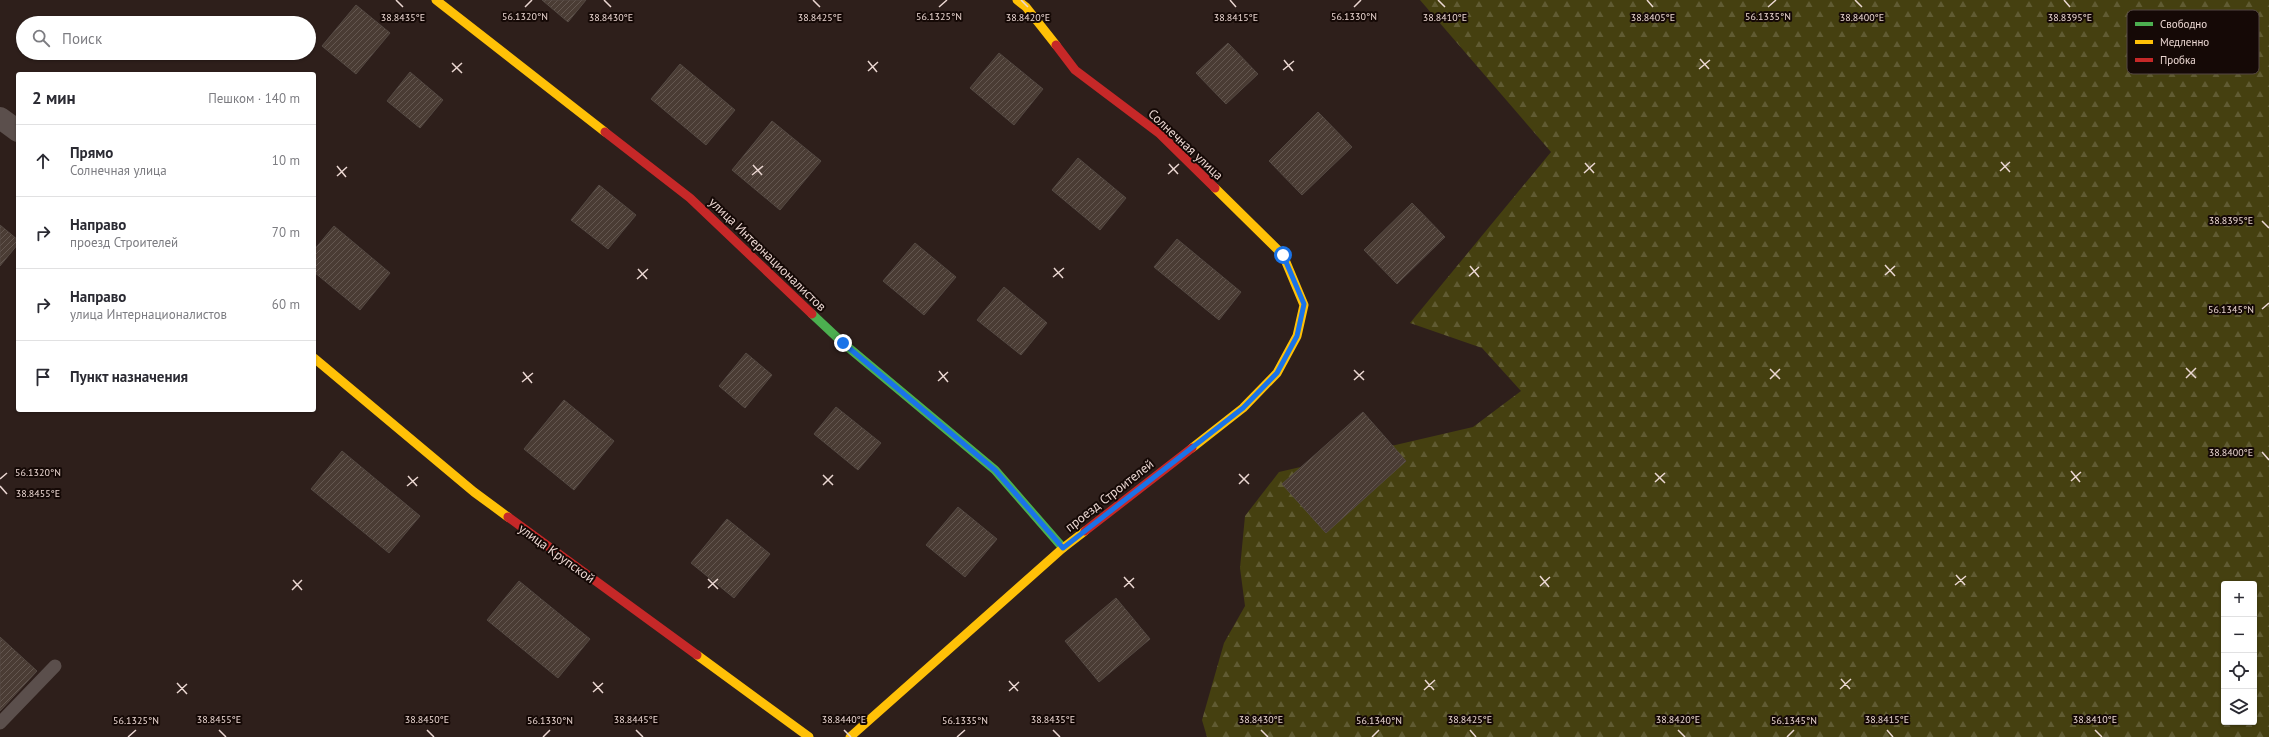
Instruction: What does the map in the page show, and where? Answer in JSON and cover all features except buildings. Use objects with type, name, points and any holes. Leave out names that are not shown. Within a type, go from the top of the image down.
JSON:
[{"type":"street","name":"улица Интернационалистов","points":[[436,0],[690,198],[843,343],[995,470],[1063,548]]},
{"type":"street","name":"Солнечная улица","points":[[1017,0],[1026,7],[1075,70],[1160,134],[1283,255],[1304,304]]},
{"type":"street","points":[[0,118],[16,130]]},
{"type":"street","name":"проезд Строителей","points":[[850,737],[1063,548],[1243,408],[1277,373],[1297,336],[1304,304]]},
{"type":"street","name":"улица Крупской","points":[[316,360],[474,492],[809,737]]},
{"type":"lane","points":[[0,723],[55,666]]},
{"type":"green space","points":[[1420,0],[2269,0],[2269,737],[1207,737],[1202,720],[1224,643],[1245,606],[1240,568],[1245,516],[1279,472],[1473,427],[1521,391],[1482,348],[1410,323],[1551,152]]},
{"type":"traffic: fast","points":[[812,314],[843,343],[995,470],[1063,548]]},
{"type":"traffic: slow","points":[[436,0],[605,132]]},
{"type":"traffic: slow","points":[[1017,0],[1026,7],[1056,45]]},
{"type":"traffic: slow","points":[[1192,448],[1243,408],[1277,373],[1297,336],[1304,305],[1283,255],[1215,188]]},
{"type":"traffic: slow","points":[[316,360],[474,492],[508,517]]},
{"type":"traffic: slow","points":[[850,737],[1063,548],[1085,531]]},
{"type":"traffic: slow","points":[[697,655],[809,737]]},
{"type":"traffic: jam","points":[[1056,45],[1075,70],[1160,134],[1215,188]]},
{"type":"traffic: jam","points":[[605,132],[690,198],[812,314]]},
{"type":"traffic: jam","points":[[1085,531],[1192,448]]},
{"type":"traffic: jam","points":[[508,517],[697,655]]},
{"type":"route","points":[[843,343],[995,470],[1063,548],[1243,408],[1277,373],[1297,336],[1304,304],[1283,255]]}]
